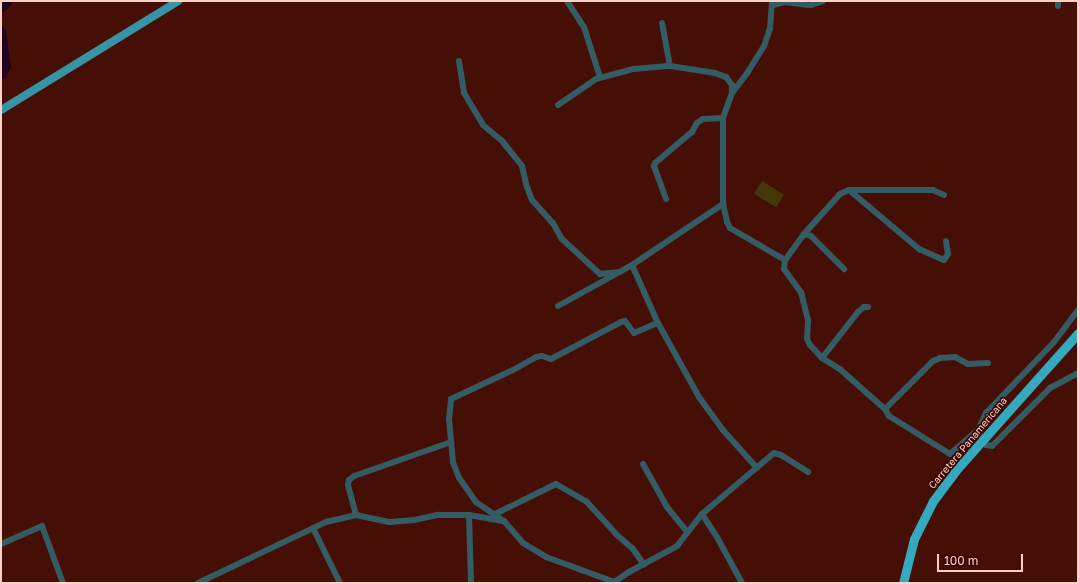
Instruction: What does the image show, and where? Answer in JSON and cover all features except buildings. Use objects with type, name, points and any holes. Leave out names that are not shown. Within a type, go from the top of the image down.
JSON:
[{"type":"highway","name":"Carretera Panamericana","points":[[903,583],[907,560],[914,540],[933,501],[983,440],[1078,333]]},
{"type":"main road","points":[[1,110],[178,1]]},
{"type":"street","points":[[567,1],[584,27],[596,69],[600,77]]},
{"type":"street","points":[[785,260],[730,228],[727,222],[723,204],[723,118],[732,93],[748,72],[764,46],[770,28],[772,3],[785,2],[811,5],[823,1]]},
{"type":"street","points":[[662,23],[670,66]]},
{"type":"street","points":[[459,61],[464,93],[483,125],[502,141],[522,166],[532,200],[553,223],[562,239],[600,274],[620,272]]},
{"type":"street","points":[[558,105],[600,77],[634,68],[670,66],[716,73],[726,77],[732,85],[732,93]]},
{"type":"street","points":[[666,199],[654,166],[655,163],[686,137],[703,119],[723,118]]},
{"type":"street","points":[[849,190],[919,249],[944,260],[948,254],[946,241]]},
{"type":"street","points":[[944,194],[933,190],[849,190],[840,194],[804,234],[785,260],[784,269],[800,292],[808,321],[807,339],[810,345],[822,358],[840,370],[885,409],[894,420],[929,439],[950,454],[978,430],[986,414],[1054,342],[1078,310]]},
{"type":"street","points":[[558,306],[632,265],[723,204]]},
{"type":"street","points":[[804,234],[811,236],[844,269]]},
{"type":"street","points":[[632,265],[658,323],[711,416],[757,468]]},
{"type":"street","points":[[822,358],[858,312],[868,307]]},
{"type":"street","points":[[658,323],[634,332],[625,321],[621,322],[551,359],[542,356],[536,357],[513,370],[458,394],[451,399],[451,442],[453,462],[458,478],[476,502],[504,521],[524,543],[546,557],[616,582],[628,572],[644,565],[677,546],[702,514],[774,453],[782,455],[808,472]]},
{"type":"street","points":[[885,409],[933,361],[940,358],[955,357],[968,364],[988,363]]},
{"type":"street","points":[[978,430],[986,445],[992,446],[1050,388],[1078,373]]},
{"type":"street","points":[[356,515],[348,484],[349,480],[354,476],[451,442]]},
{"type":"street","points":[[643,464],[667,507],[687,532]]},
{"type":"street","points":[[495,514],[556,484],[586,501],[617,535],[633,549],[644,565]]},
{"type":"street","points":[[702,514],[717,537],[742,583]]},
{"type":"street","points":[[198,583],[326,522],[356,515],[390,522],[414,520],[438,515],[469,515],[504,521]]},
{"type":"street","points":[[469,515],[471,583]]},
{"type":"street","points":[[1,544],[42,526],[63,583]]},
{"type":"street","points":[[314,528],[340,583]]},
{"type":"shaded area","points":[[762,181],[784,195],[776,207],[754,194]]},
{"type":"waterway","points":[[1,8],[8,1]]},
{"type":"waterway","points":[[1,32],[6,66],[1,75]]}]
